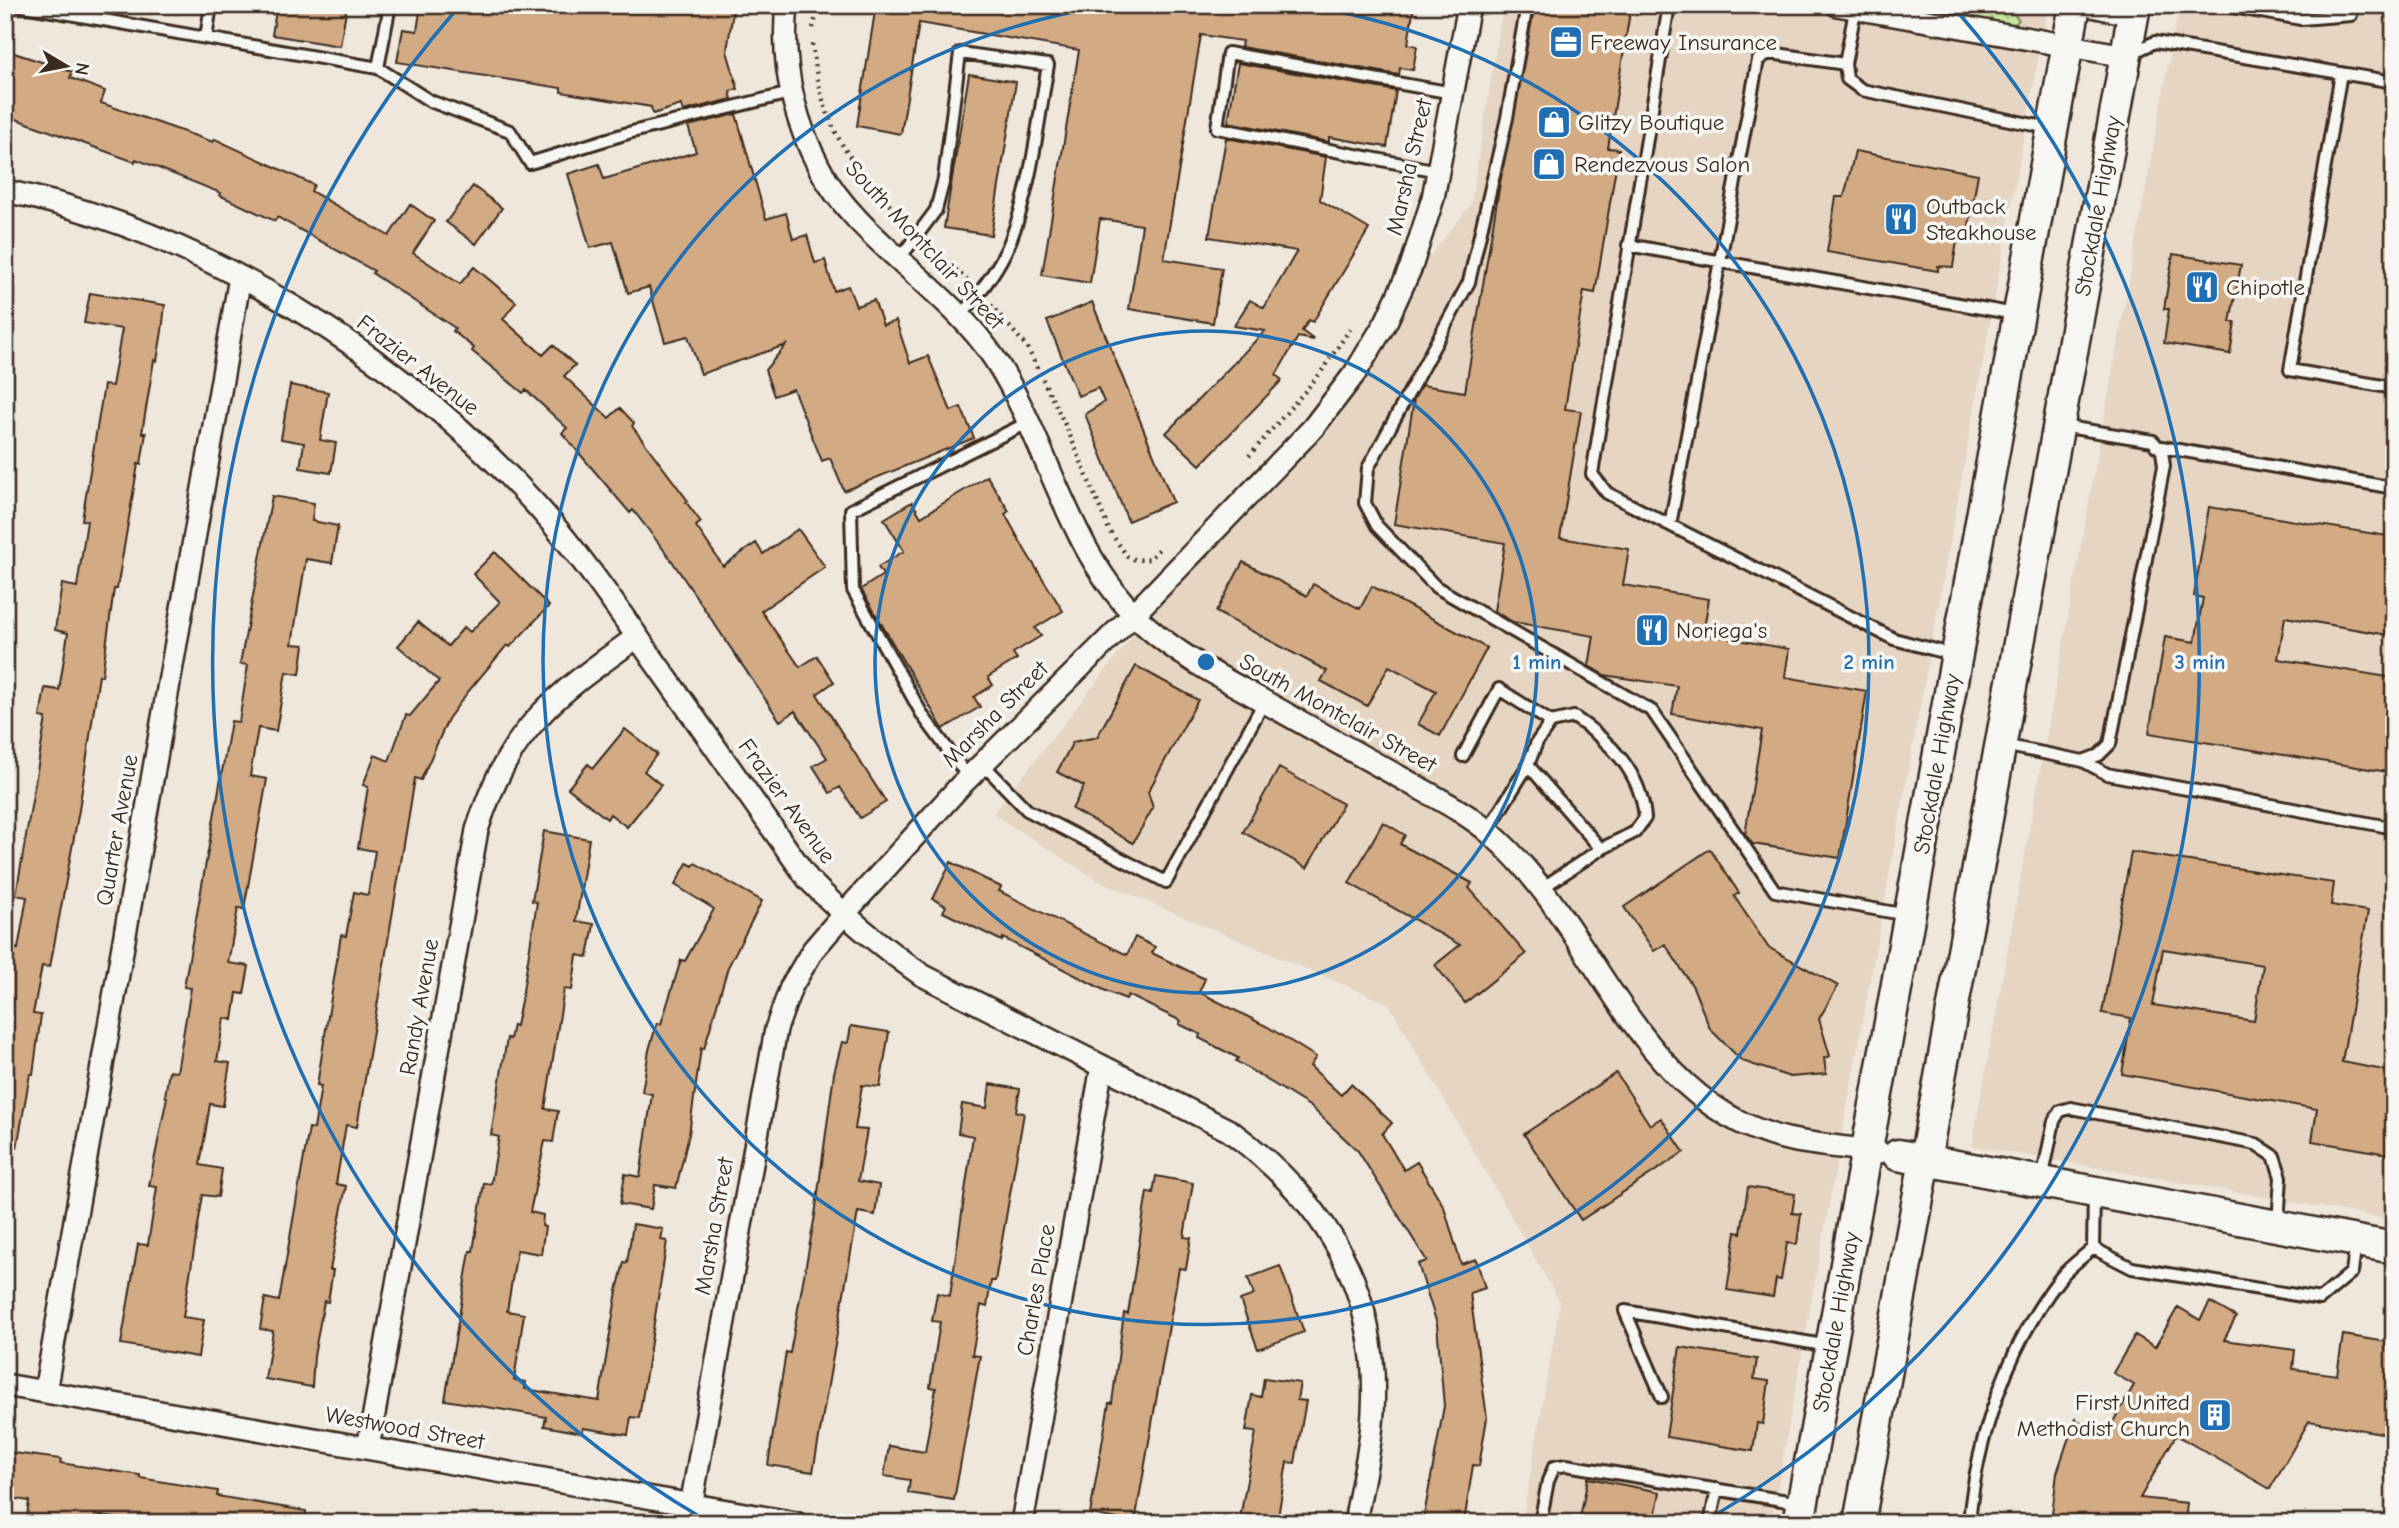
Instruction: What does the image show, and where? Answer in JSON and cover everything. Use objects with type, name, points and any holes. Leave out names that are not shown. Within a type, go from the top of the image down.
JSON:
[{"type":"main road","name":"Stockdale Highway","points":[[1801,1513],[2075,5]]},
{"type":"main road","name":"Stockdale Highway","points":[[1859,1523],[1912,1157],[2000,744],[2126,56],[2143,24]]},
{"type":"main road","points":[[1912,1157],[2394,1248]]},
{"type":"street","name":"South Montclair Street","points":[[787,5],[785,53],[790,93],[802,134],[822,174],[849,209],[961,316],[992,354],[1029,422],[1083,543],[1106,581],[1134,614],[1184,657],[1488,830],[1542,888],[1650,1046],[1679,1079],[1710,1104],[1785,1139],[1912,1157]]},
{"type":"street","name":"Marsha Street","points":[[690,1514],[776,1029],[791,988],[813,950],[843,915],[976,771],[1134,614],[1314,428],[1355,373],[1386,321],[1411,267],[1438,171],[1469,5]]},
{"type":"street","points":[[2088,5],[2143,24]]},
{"type":"street","points":[[1850,6],[2126,56]]},
{"type":"street","name":"Frazier Avenue","points":[[5,191],[97,217],[165,242],[240,277],[349,342],[421,396],[475,442],[538,507],[584,562],[808,878],[843,915],[878,945],[922,975],[1230,1131],[1285,1176],[1329,1231],[1351,1274],[1364,1314],[1373,1366],[1373,1414],[1354,1523]]},
{"type":"street","name":"Quarter Avenue","points":[[45,1392],[240,277]]},
{"type":"street","name":"Randy Avenue","points":[[368,1448],[477,830],[489,794],[508,756],[533,721],[563,690],[637,636]]},
{"type":"street","name":"Charles Place","points":[[1022,1523],[1101,1066]]},
{"type":"street","name":"Westwood Street","points":[[5,1385],[368,1448],[690,1514],[796,1523]]},
{"type":"lane","points":[[18,5],[378,68],[430,101],[510,131],[530,163],[628,133],[790,93]]},
{"type":"lane","points":[[206,38],[211,5]]},
{"type":"lane","points":[[378,68],[390,5]]},
{"type":"lane","points":[[1527,5],[1507,118],[1469,282],[1368,468],[1365,503],[1377,526],[1436,587],[1652,711],[1775,891],[1910,916]]},
{"type":"lane","points":[[1669,5],[1592,474],[1607,493],[1894,639],[1957,655]]},
{"type":"lane","points":[[2222,5],[2301,19],[2351,15]]},
{"type":"lane","points":[[1850,6],[1845,64],[1847,79],[1862,90],[2052,128]]},
{"type":"lane","points":[[2143,24],[2341,73],[2394,82]]},
{"type":"lane","points":[[1438,171],[1216,128],[1228,52],[1453,93]]},
{"type":"lane","points":[[900,258],[936,210],[944,179],[960,53],[1048,65],[1031,164],[1011,239],[980,292],[961,316]]},
{"type":"lane","points":[[1670,525],[1758,60],[1767,54],[1777,54],[1845,64]]},
{"type":"lane","points":[[2341,73],[2290,370],[2394,388]]},
{"type":"lane","points":[[1628,245],[2018,314]]},
{"type":"lane","points":[[1029,422],[851,510],[853,590],[923,716],[976,771],[1027,810],[1166,882],[1264,702]]},
{"type":"lane","points":[[2058,425],[2153,441],[2162,451],[2164,466],[2110,744],[2099,755],[2083,761]]},
{"type":"lane","points":[[2157,446],[2394,488]]},
{"type":"lane","points":[[1463,756],[1499,689],[1551,722]]},
{"type":"lane","points":[[1488,830],[1551,722],[1574,717],[1600,734],[1622,757],[1643,793],[1645,818],[1635,832],[1601,849],[1542,888]]},
{"type":"lane","points":[[2000,744],[2083,761],[2107,774],[2394,828]]},
{"type":"lane","points":[[1528,765],[1601,849]]},
{"type":"lane","points":[[2042,1182],[2054,1121],[2060,1111],[2071,1108],[2256,1144],[2274,1157],[2281,1177],[2278,1226]]},
{"type":"lane","points":[[2094,1192],[2094,1248]]},
{"type":"lane","points":[[2094,1248],[2132,1268],[2320,1299],[2352,1272],[2356,1241]]},
{"type":"lane","points":[[1969,1523],[1985,1438],[2017,1350],[2040,1306],[2063,1274],[2094,1248]]},
{"type":"lane","points":[[1662,1397],[1625,1311],[1832,1346]]},
{"type":"lane","points":[[1540,1523],[1548,1481],[1554,1467],[1566,1465],[1717,1489],[1801,1513]]},
{"type":"lane","points":[[1710,1523],[1717,1489]]},
{"type":"path","points":[[819,5],[813,23],[812,46],[821,97],[841,145],[860,175],[980,292],[1027,347],[1069,433],[1110,533],[1127,556],[1142,561],[1149,559],[1168,540]]},
{"type":"path","points":[[1243,463],[1319,375],[1355,321]]},
{"type":"shaded area","points":[[1503,5],[2048,5],[1771,1523],[1522,1523],[1560,1302],[1389,1004],[1099,881],[993,814],[1471,204]]},
{"type":"shaded area","points":[[2179,5],[2394,5],[2394,1220],[1972,1146]]},
{"type":"green space","points":[[1917,5],[1969,5],[2013,13],[2019,20],[2011,28],[1921,11]]},
{"type":"building","points":[[277,5],[347,5],[340,46],[272,35]]},
{"type":"building","points":[[421,5],[734,5],[727,51],[738,89],[730,91],[732,99],[683,111],[681,105],[653,114],[651,107],[561,92],[561,88],[397,62],[403,29],[417,31]]},
{"type":"building","points":[[876,5],[1110,5],[1158,13],[1159,5],[1414,5],[1408,44],[1417,46],[1413,70],[1400,68],[1399,75],[1241,47],[1242,41],[1201,35],[1164,259],[1222,268],[1213,323],[1129,309],[1142,225],[1100,219],[1090,283],[1042,275],[1079,50],[919,23],[901,134],[857,126]]},
{"type":"building","points":[[1535,5],[1586,5],[1630,12],[1608,148],[1619,149],[1595,293],[1584,291],[1565,409],[1581,411],[1560,538],[1629,549],[1623,585],[1709,599],[1703,634],[1789,649],[1785,677],[1867,691],[1840,858],[1753,844],[1745,834],[1762,730],[1672,714],[1677,686],[1604,675],[1589,666],[1594,636],[1513,622],[1494,611],[1505,543],[1394,524],[1414,399],[1422,385],[1465,392],[1500,183]]},
{"type":"building","points":[[5,50],[72,72],[70,78],[105,91],[101,103],[213,142],[215,139],[314,185],[311,191],[389,236],[410,204],[434,221],[413,253],[460,284],[474,267],[516,302],[503,319],[543,355],[553,345],[575,365],[564,376],[609,418],[620,408],[634,423],[632,426],[688,501],[686,502],[701,522],[696,526],[723,566],[756,543],[763,554],[798,529],[825,567],[761,611],[800,667],[817,656],[834,682],[817,694],[886,802],[860,818],[840,787],[830,793],[813,766],[827,758],[795,711],[780,721],[670,558],[633,510],[630,513],[562,433],[567,428],[526,390],[523,393],[472,351],[474,348],[453,331],[455,328],[372,273],[374,271],[277,217],[275,221],[219,195],[221,193],[136,159],[135,162],[5,115]]},
{"type":"building","points":[[1238,63],[1396,91],[1387,147],[1329,137],[1329,142],[1228,122]]},
{"type":"building","points":[[969,74],[1016,82],[991,235],[944,228]]},
{"type":"building","points":[[736,114],[766,219],[786,213],[793,239],[807,235],[815,263],[825,260],[834,291],[848,286],[856,306],[874,300],[883,325],[896,321],[910,363],[928,356],[951,411],[961,407],[974,438],[844,491],[830,458],[822,461],[793,389],[774,396],[765,370],[786,345],[701,374],[688,336],[665,342],[649,287],[628,293],[613,242],[590,248],[568,174],[599,164],[604,179],[696,152],[688,126]]},
{"type":"building","points":[[1226,138],[1326,157],[1320,200],[1369,229],[1313,322],[1309,320],[1302,331],[1314,340],[1298,337],[1276,375],[1282,380],[1200,465],[1166,433],[1265,331],[1234,326],[1250,300],[1264,308],[1297,251],[1209,237]]},
{"type":"building","name":"Outback Steakhouse","points":[[1855,151],[1978,174],[1966,243],[1957,241],[1953,267],[1938,266],[1938,271],[1827,252],[1836,197],[1844,197]]},
{"type":"building","points":[[473,186],[502,208],[476,244],[446,222]]},
{"type":"building","name":"Chipotle","points":[[2173,254],[2241,265],[2230,322],[2235,322],[2230,354],[2164,343],[2169,309],[2164,309]]},
{"type":"building","points":[[90,293],[165,305],[142,433],[146,433],[141,464],[138,464],[117,589],[114,589],[102,676],[99,675],[79,810],[50,967],[42,966],[33,1014],[41,1015],[33,1074],[30,1074],[17,1148],[5,1147],[5,947],[18,949],[27,897],[16,895],[46,718],[40,717],[45,688],[59,690],[68,633],[55,630],[62,584],[77,587],[87,521],[82,520],[104,385],[112,386],[122,329],[84,323]]},
{"type":"building","points":[[1092,302],[1173,502],[1128,521],[1085,414],[1104,402],[1098,388],[1078,396],[1047,321]]},
{"type":"building","points":[[290,385],[328,392],[320,440],[336,443],[331,473],[300,468],[304,443],[281,439]]},
{"type":"building","points":[[987,476],[1009,511],[1005,514],[1026,552],[1063,611],[1035,628],[1041,636],[1013,653],[1017,659],[988,677],[993,685],[974,697],[980,707],[943,729],[861,589],[883,575],[878,567],[904,551],[884,519],[912,502],[921,517]]},
{"type":"building","points":[[272,496],[314,503],[312,521],[338,526],[332,563],[306,559],[292,644],[304,645],[300,674],[286,672],[276,731],[258,728],[250,776],[267,779],[244,909],[238,908],[228,963],[249,966],[244,994],[237,993],[233,1020],[224,1018],[217,1061],[230,1063],[223,1106],[210,1104],[200,1165],[222,1169],[218,1197],[203,1195],[183,1317],[204,1320],[198,1357],[121,1344],[138,1244],[148,1245],[157,1187],[149,1186],[167,1097],[169,1071],[177,1072],[191,988],[184,987],[231,721],[239,722],[248,665],[240,664]]},
{"type":"building","points":[[2209,507],[2394,537],[2394,636],[2285,617],[2278,659],[2394,678],[2394,773],[2149,733],[2165,637],[2195,642],[2203,598],[2194,596]]},
{"type":"building","points":[[495,552],[549,606],[510,647],[507,645],[467,693],[448,719],[421,780],[415,778],[357,1127],[346,1125],[336,1184],[346,1186],[330,1270],[333,1270],[328,1302],[324,1301],[314,1356],[312,1387],[265,1379],[273,1331],[260,1329],[265,1298],[279,1301],[309,1128],[314,1129],[321,1086],[317,1085],[341,935],[346,936],[354,892],[368,895],[375,851],[358,848],[368,787],[363,785],[375,755],[389,761],[406,715],[410,716],[439,681],[398,646],[418,622],[448,646],[464,627],[470,632],[500,602],[473,574]]},
{"type":"building","points":[[1243,562],[1307,596],[1313,584],[1360,609],[1372,586],[1487,648],[1440,736],[1418,724],[1436,691],[1389,666],[1367,706],[1321,681],[1327,671],[1216,612]]},
{"type":"building","points":[[1136,666],[1198,700],[1148,792],[1153,808],[1133,843],[1072,809],[1084,786],[1057,772],[1073,742],[1097,737]]},
{"type":"building","points":[[625,729],[657,754],[644,771],[661,785],[627,827],[610,814],[607,819],[568,788],[588,764],[593,768]]},
{"type":"building","points":[[1279,768],[1343,804],[1307,868],[1243,832]]},
{"type":"building","points":[[1383,822],[1405,835],[1400,844],[1472,883],[1469,888],[1526,954],[1465,1003],[1435,965],[1460,945],[1349,883]]},
{"type":"building","points":[[544,831],[589,839],[576,921],[594,924],[588,957],[577,955],[572,990],[564,989],[545,1109],[558,1111],[553,1142],[545,1141],[530,1212],[543,1215],[542,1226],[545,1227],[541,1254],[517,1250],[507,1311],[524,1314],[514,1380],[526,1382],[525,1389],[599,1401],[617,1291],[624,1262],[627,1263],[633,1224],[663,1229],[661,1240],[667,1241],[639,1418],[631,1417],[628,1435],[583,1428],[582,1433],[544,1426],[546,1417],[445,1400],[484,1183],[491,1184],[499,1137],[491,1135],[507,1038],[510,1039],[513,1025],[516,1026],[523,991],[537,902],[532,901]]},
{"type":"building","points":[[1710,849],[1739,893],[1734,896],[1768,947],[1838,986],[1819,1019],[1830,1056],[1824,1058],[1826,1074],[1790,1077],[1742,1061],[1710,1029],[1693,987],[1665,944],[1654,951],[1624,907]]},
{"type":"building","points":[[2131,852],[2334,883],[2331,905],[2368,911],[2342,1062],[2394,1072],[2394,1155],[2312,1141],[2317,1109],[2122,1074],[2131,1018],[2102,1013]],"holes":[[[2163,949],[2263,965],[2254,1021],[2153,1005]]]},
{"type":"building","points":[[951,862],[1001,887],[999,891],[1127,955],[1135,937],[1155,947],[1152,953],[1205,979],[1199,992],[1268,1027],[1316,1057],[1310,1066],[1341,1095],[1351,1084],[1392,1123],[1382,1134],[1404,1170],[1417,1162],[1444,1207],[1461,1264],[1476,1259],[1485,1288],[1470,1293],[1487,1418],[1479,1466],[1473,1465],[1464,1523],[1423,1521],[1444,1406],[1437,1324],[1418,1264],[1427,1261],[1358,1151],[1311,1107],[1236,1061],[1238,1058],[1199,1038],[1200,1034],[1179,1024],[1181,1021],[1128,995],[1126,999],[1108,992],[1003,938],[1002,941],[943,912],[946,906],[933,899]]},
{"type":"building","points":[[687,863],[693,866],[695,863],[762,901],[728,967],[704,1049],[701,1048],[689,1134],[676,1188],[655,1185],[651,1209],[620,1204],[625,1174],[640,1177],[652,1094],[642,1092],[649,1050],[657,1023],[661,1024],[681,960],[685,961],[714,909],[675,885]]},
{"type":"building","points":[[851,1026],[889,1032],[880,1087],[862,1085],[855,1129],[867,1130],[858,1181],[879,1185],[875,1215],[858,1212],[813,1472],[768,1465],[786,1352],[790,1353],[815,1215],[834,1073],[842,1042],[848,1043]]},
{"type":"building","points":[[1616,1073],[1650,1125],[1661,1118],[1684,1152],[1581,1220],[1524,1134]]},
{"type":"building","points":[[990,1084],[1020,1089],[1016,1112],[1024,1113],[995,1281],[991,1281],[987,1307],[981,1305],[972,1355],[980,1356],[954,1500],[908,1493],[910,1480],[884,1476],[889,1446],[925,1452],[936,1388],[930,1387],[940,1322],[932,1321],[937,1293],[950,1296],[973,1136],[958,1133],[962,1104],[987,1108]]},
{"type":"building","points":[[1156,1176],[1193,1183],[1184,1237],[1191,1238],[1186,1269],[1179,1268],[1135,1522],[1090,1514],[1109,1403],[1112,1403],[1124,1313],[1128,1314],[1147,1192],[1153,1193]]},
{"type":"building","points":[[1748,1187],[1795,1194],[1792,1213],[1801,1214],[1797,1244],[1787,1243],[1781,1280],[1776,1279],[1773,1297],[1727,1290],[1736,1232],[1741,1233]]},
{"type":"building","points":[[1280,1266],[1304,1332],[1258,1349],[1240,1300],[1254,1295],[1248,1278]]},
{"type":"building","name":"First United Methodist Church","points":[[2210,1302],[2236,1317],[2224,1340],[2295,1350],[2293,1369],[2337,1375],[2343,1335],[2394,1343],[2394,1435],[2309,1421],[2270,1489],[2176,1435],[2140,1498],[2187,1503],[2185,1523],[2051,1523],[2057,1473],[2075,1419],[2105,1436],[2134,1385],[2113,1373],[2135,1335],[2155,1347],[2178,1307],[2200,1320]]},
{"type":"building","points":[[1680,1347],[1757,1359],[1754,1379],[1769,1381],[1763,1424],[1757,1423],[1753,1451],[1666,1437]]},
{"type":"building","points":[[1264,1378],[1300,1383],[1297,1400],[1306,1401],[1295,1463],[1287,1462],[1277,1523],[1239,1523],[1256,1432],[1246,1431],[1252,1395],[1261,1397]]},
{"type":"building","points":[[5,1452],[61,1459],[60,1463],[140,1475],[140,1478],[218,1491],[217,1496],[306,1511],[305,1523],[145,1523],[95,1515],[94,1523],[63,1523],[27,1517],[29,1501],[5,1497]]},
{"type":"building","points":[[1588,1478],[1660,1492],[1654,1523],[1579,1523]]},
{"type":"place","name":"Freeway Insurance","points":[[1566,42]]},
{"type":"place","name":"Glitzy Boutique","points":[[1554,122]]},
{"type":"place","name":"Rendezvous Salon","points":[[1549,164]]},
{"type":"place","name":"Outback Steakhouse","points":[[1901,219]]},
{"type":"place","name":"Chipotle","points":[[2202,287]]},
{"type":"place","name":"Noriega's","points":[[1652,630]]},
{"type":"place","name":"First United Methodist Church","points":[[2215,1415]]}]
